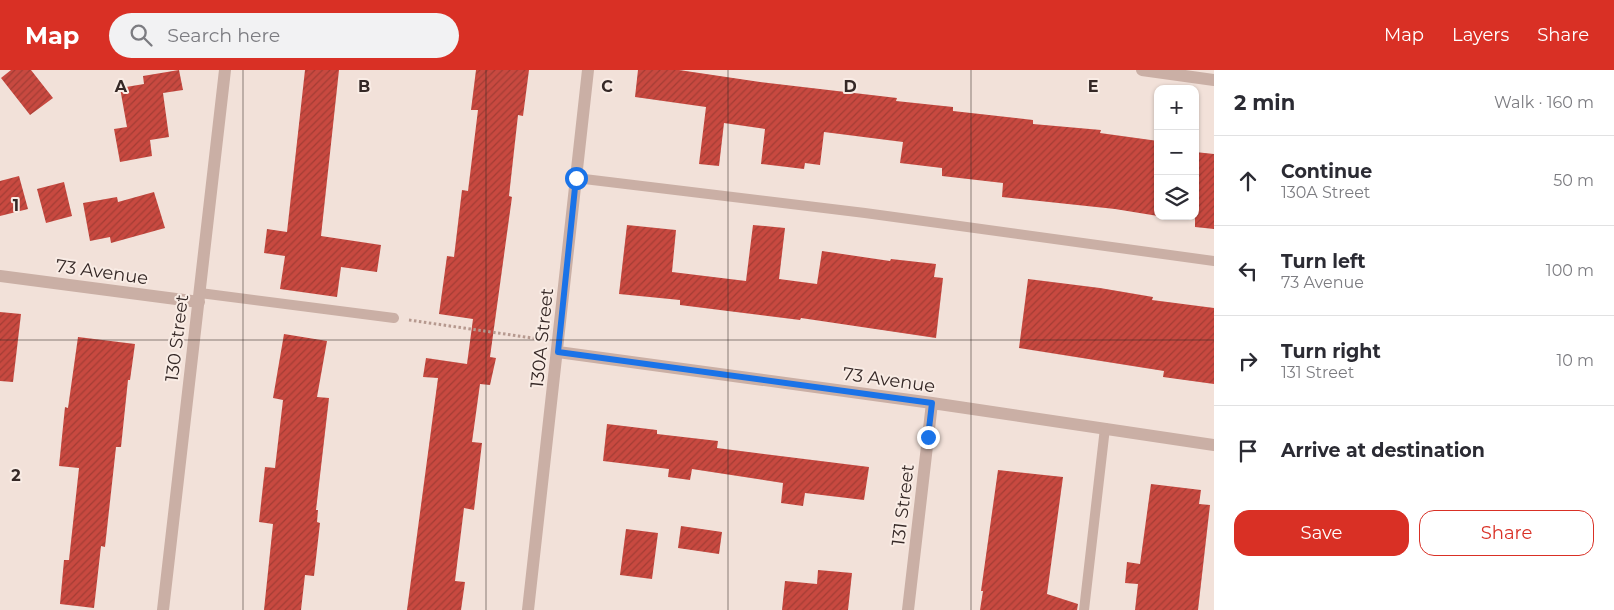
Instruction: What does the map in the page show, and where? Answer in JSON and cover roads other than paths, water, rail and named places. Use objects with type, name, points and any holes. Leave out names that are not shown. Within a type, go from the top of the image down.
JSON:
[{"type":"street","name":"130 Street","points":[[163,610],[225,70]]},
{"type":"street","name":"130A Street","points":[[528,610],[588,70]]},
{"type":"street","points":[[1142,70],[1214,80]]},
{"type":"street","name":"73 Avenue","points":[[0,276],[200,298]]},
{"type":"street","name":"73 Avenue","points":[[558,352],[932,403],[1214,445]]},
{"type":"street","name":"131 Street","points":[[908,610],[932,403]]},
{"type":"lane","points":[[576,178],[864,213],[1214,261]]},
{"type":"lane","points":[[200,298],[394,318]]},
{"type":"lane","points":[[1084,610],[1105,428]]}]
